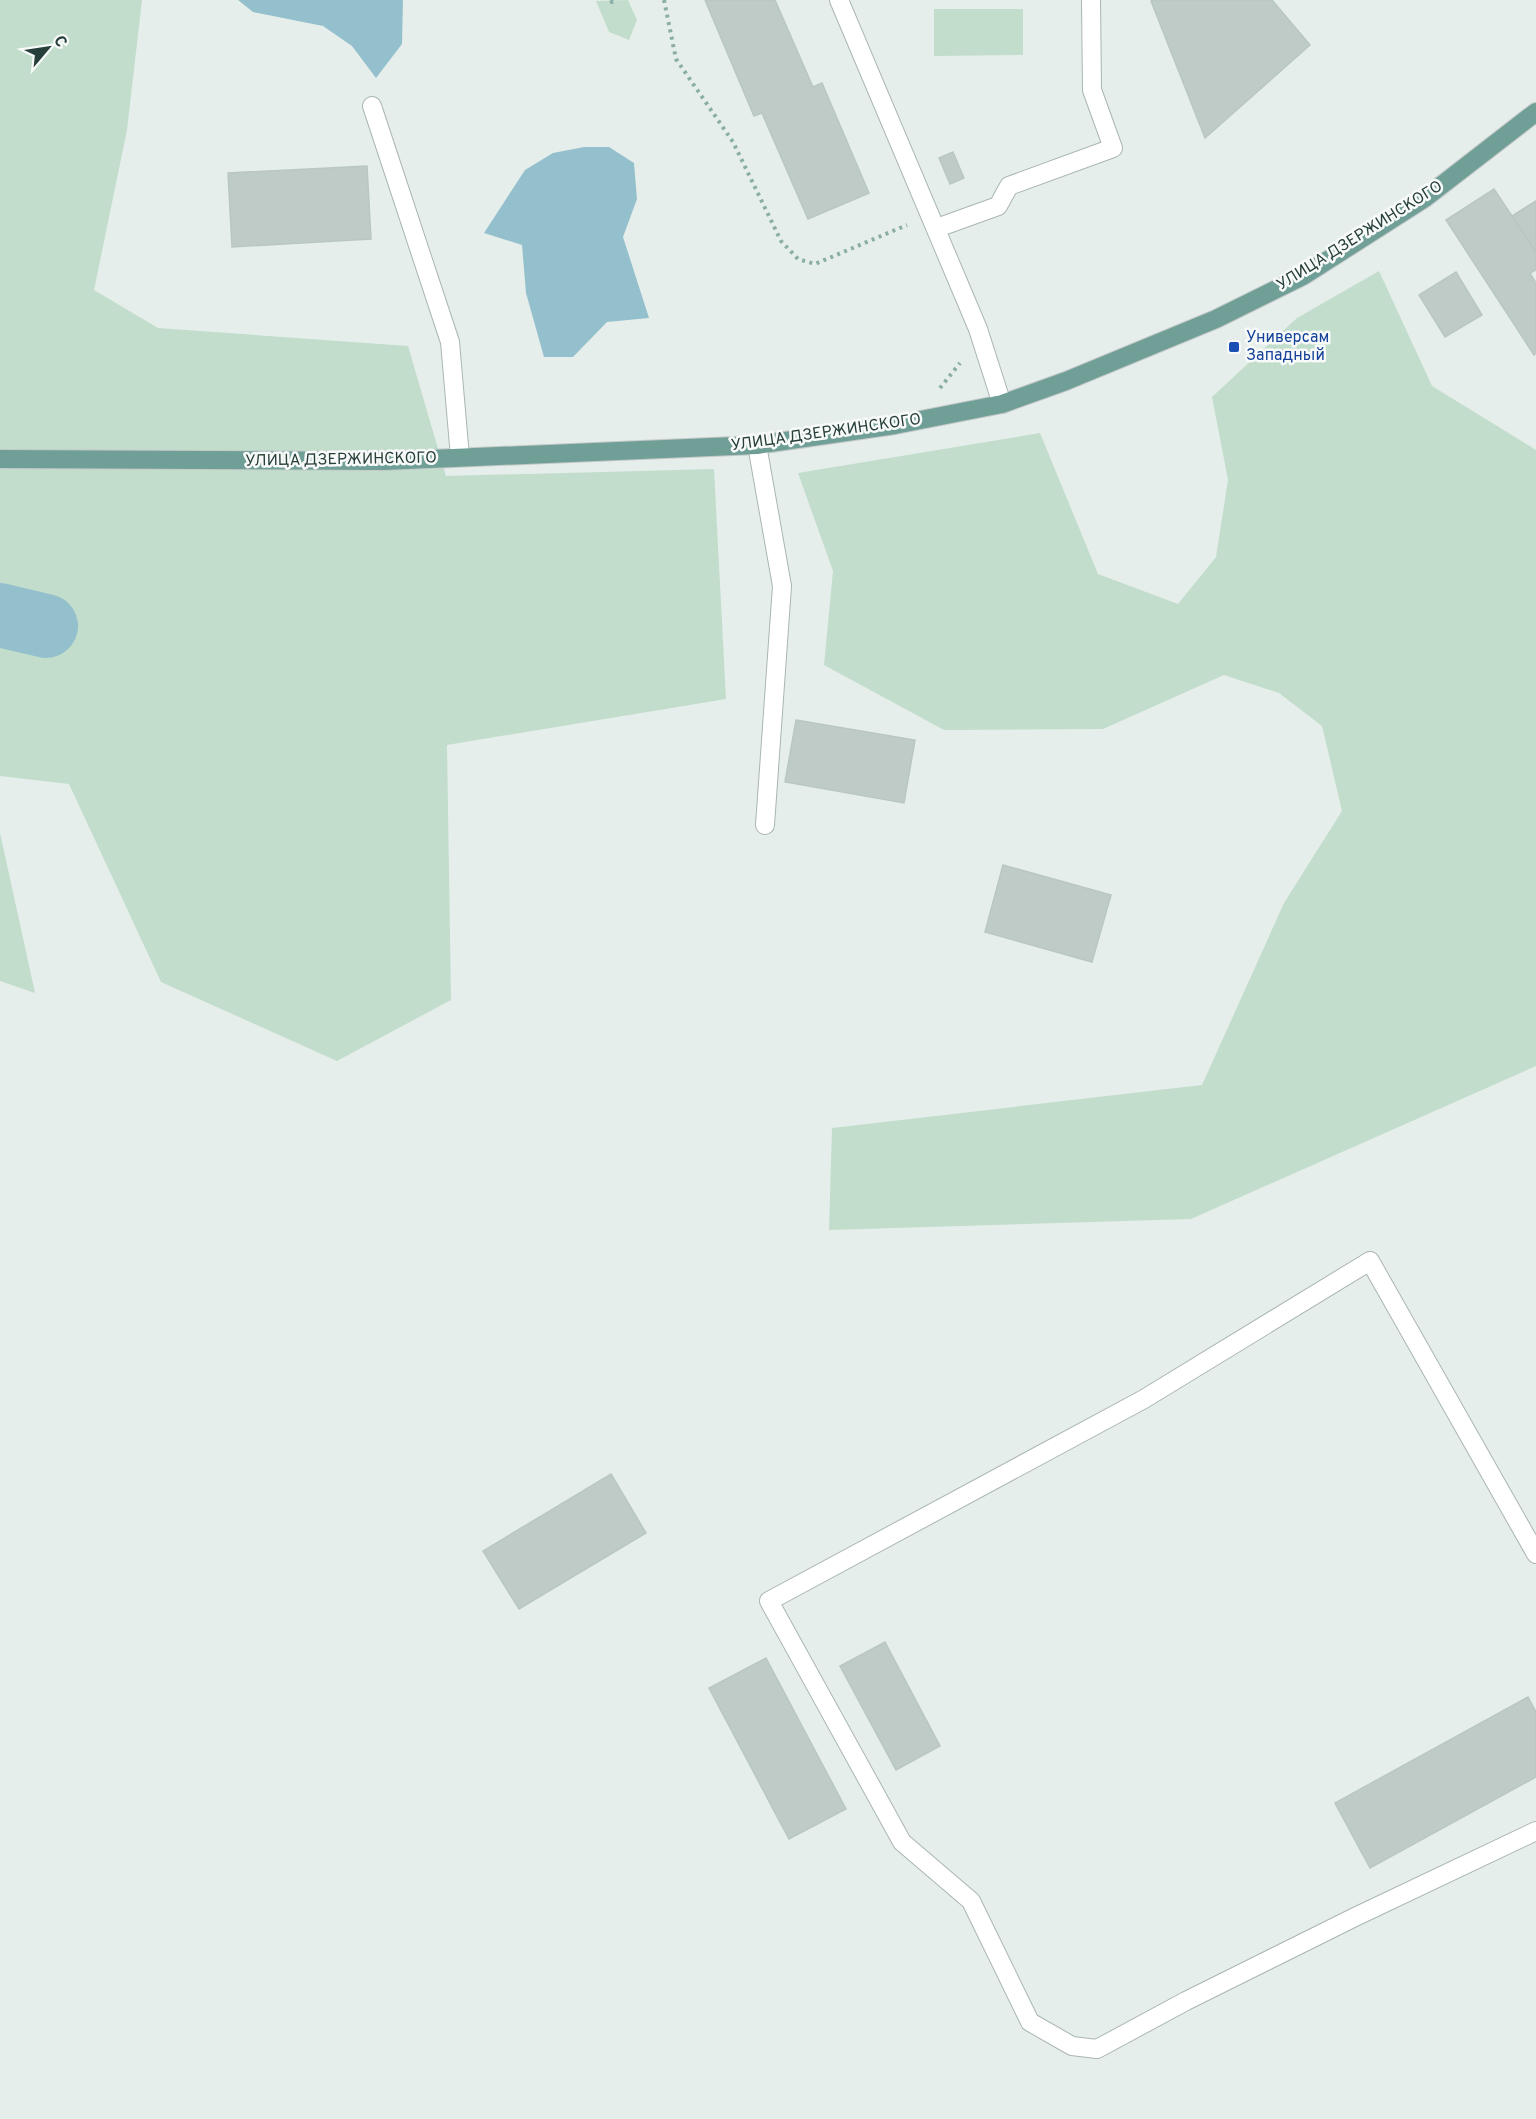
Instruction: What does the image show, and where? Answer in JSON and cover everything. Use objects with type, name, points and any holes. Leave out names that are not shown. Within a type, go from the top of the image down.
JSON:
[{"type":"main road","name":"УЛИЦА ДЗЕРЖИНСКОГО","points":[[0,459],[384,461],[757,445],[895,425],[1002,404],[1066,381],[1216,319],[1303,276],[1425,198],[1536,112]]},
{"type":"street","points":[[840,0],[978,328],[1002,404]]},
{"type":"street","points":[[934,222],[998,206],[1009,186],[1113,148],[1092,90],[1091,0]]},
{"type":"street","points":[[372,106],[450,342],[460,457]]},
{"type":"street","points":[[757,445],[782,586],[765,825]]},
{"type":"street","points":[[1536,1554],[1371,1261],[1144,1399],[769,1601],[902,1842],[970,1901],[1030,2022],[1072,2046],[1097,2049],[1355,1917],[1536,1831]]},
{"type":"path","points":[[664,0],[676,59],[733,142],[781,241],[798,259],[815,264],[934,222]]},
{"type":"path","points":[[933,394],[950,378],[961,362]]},
{"type":"green space","points":[[0,0],[142,0],[127,130],[94,290],[158,328],[408,346],[446,476],[714,469],[726,699],[447,745],[451,1000],[337,1061],[161,982],[69,784],[0,776]]},
{"type":"green space","points":[[628,0],[637,20],[629,40],[609,32],[596,1]]},
{"type":"green space","points":[[934,9],[1023,9],[1023,55],[934,56]]},
{"type":"green space","points":[[1379,271],[1432,386],[1536,450],[1536,1066],[1191,1219],[829,1230],[832,1128],[1202,1085],[1284,903],[1342,811],[1322,726],[1279,693],[1224,675],[1103,729],[944,730],[824,665],[833,571],[798,473],[1040,433],[1098,574],[1178,604],[1216,557],[1228,480],[1212,397],[1297,318]]},
{"type":"green space","points":[[0,833],[35,993],[0,981]]},
{"type":"water","points":[[238,0],[403,0],[402,44],[376,78],[352,46],[323,26],[253,12]]},
{"type":"water","points":[[584,147],[609,147],[634,163],[637,199],[623,237],[649,318],[607,322],[573,357],[544,357],[526,293],[522,245],[484,233],[525,170],[553,153]]},
{"type":"building","points":[[705,0],[775,0],[813,87],[822,83],[869,193],[808,219],[762,113],[754,116]]},
{"type":"building","points":[[1272,0],[1310,45],[1205,138],[1151,1]]},
{"type":"building","points":[[953,152],[964,178],[950,184],[939,158]]},
{"type":"building","points":[[367,166],[371,239],[232,247],[228,173]]},
{"type":"building","points":[[1494,189],[1536,252],[1536,270],[1530,273],[1536,283],[1536,353],[1534,355],[1446,220]]},
{"type":"building","points":[[1536,201],[1536,252],[1512,216]]},
{"type":"building","points":[[1456,272],[1482,315],[1445,337],[1419,295]]},
{"type":"building","points":[[796,720],[915,740],[904,803],[785,782]]},
{"type":"building","points":[[1003,865],[1111,895],[1092,962],[985,932]]},
{"type":"building","points":[[611,1474],[646,1533],[519,1609],[483,1551]]},
{"type":"building","points":[[885,1642],[940,1746],[896,1770],[840,1666]]},
{"type":"building","points":[[766,1658],[846,1809],[789,1839],[709,1688]]},
{"type":"building","points":[[1528,1697],[1536,1712],[1536,1777],[1370,1868],[1335,1803]]},
{"type":"waterway","points":[[0,615],[46,626]]},
{"type":"place","name":"Универсам Западный","points":[[1234,347]]}]
